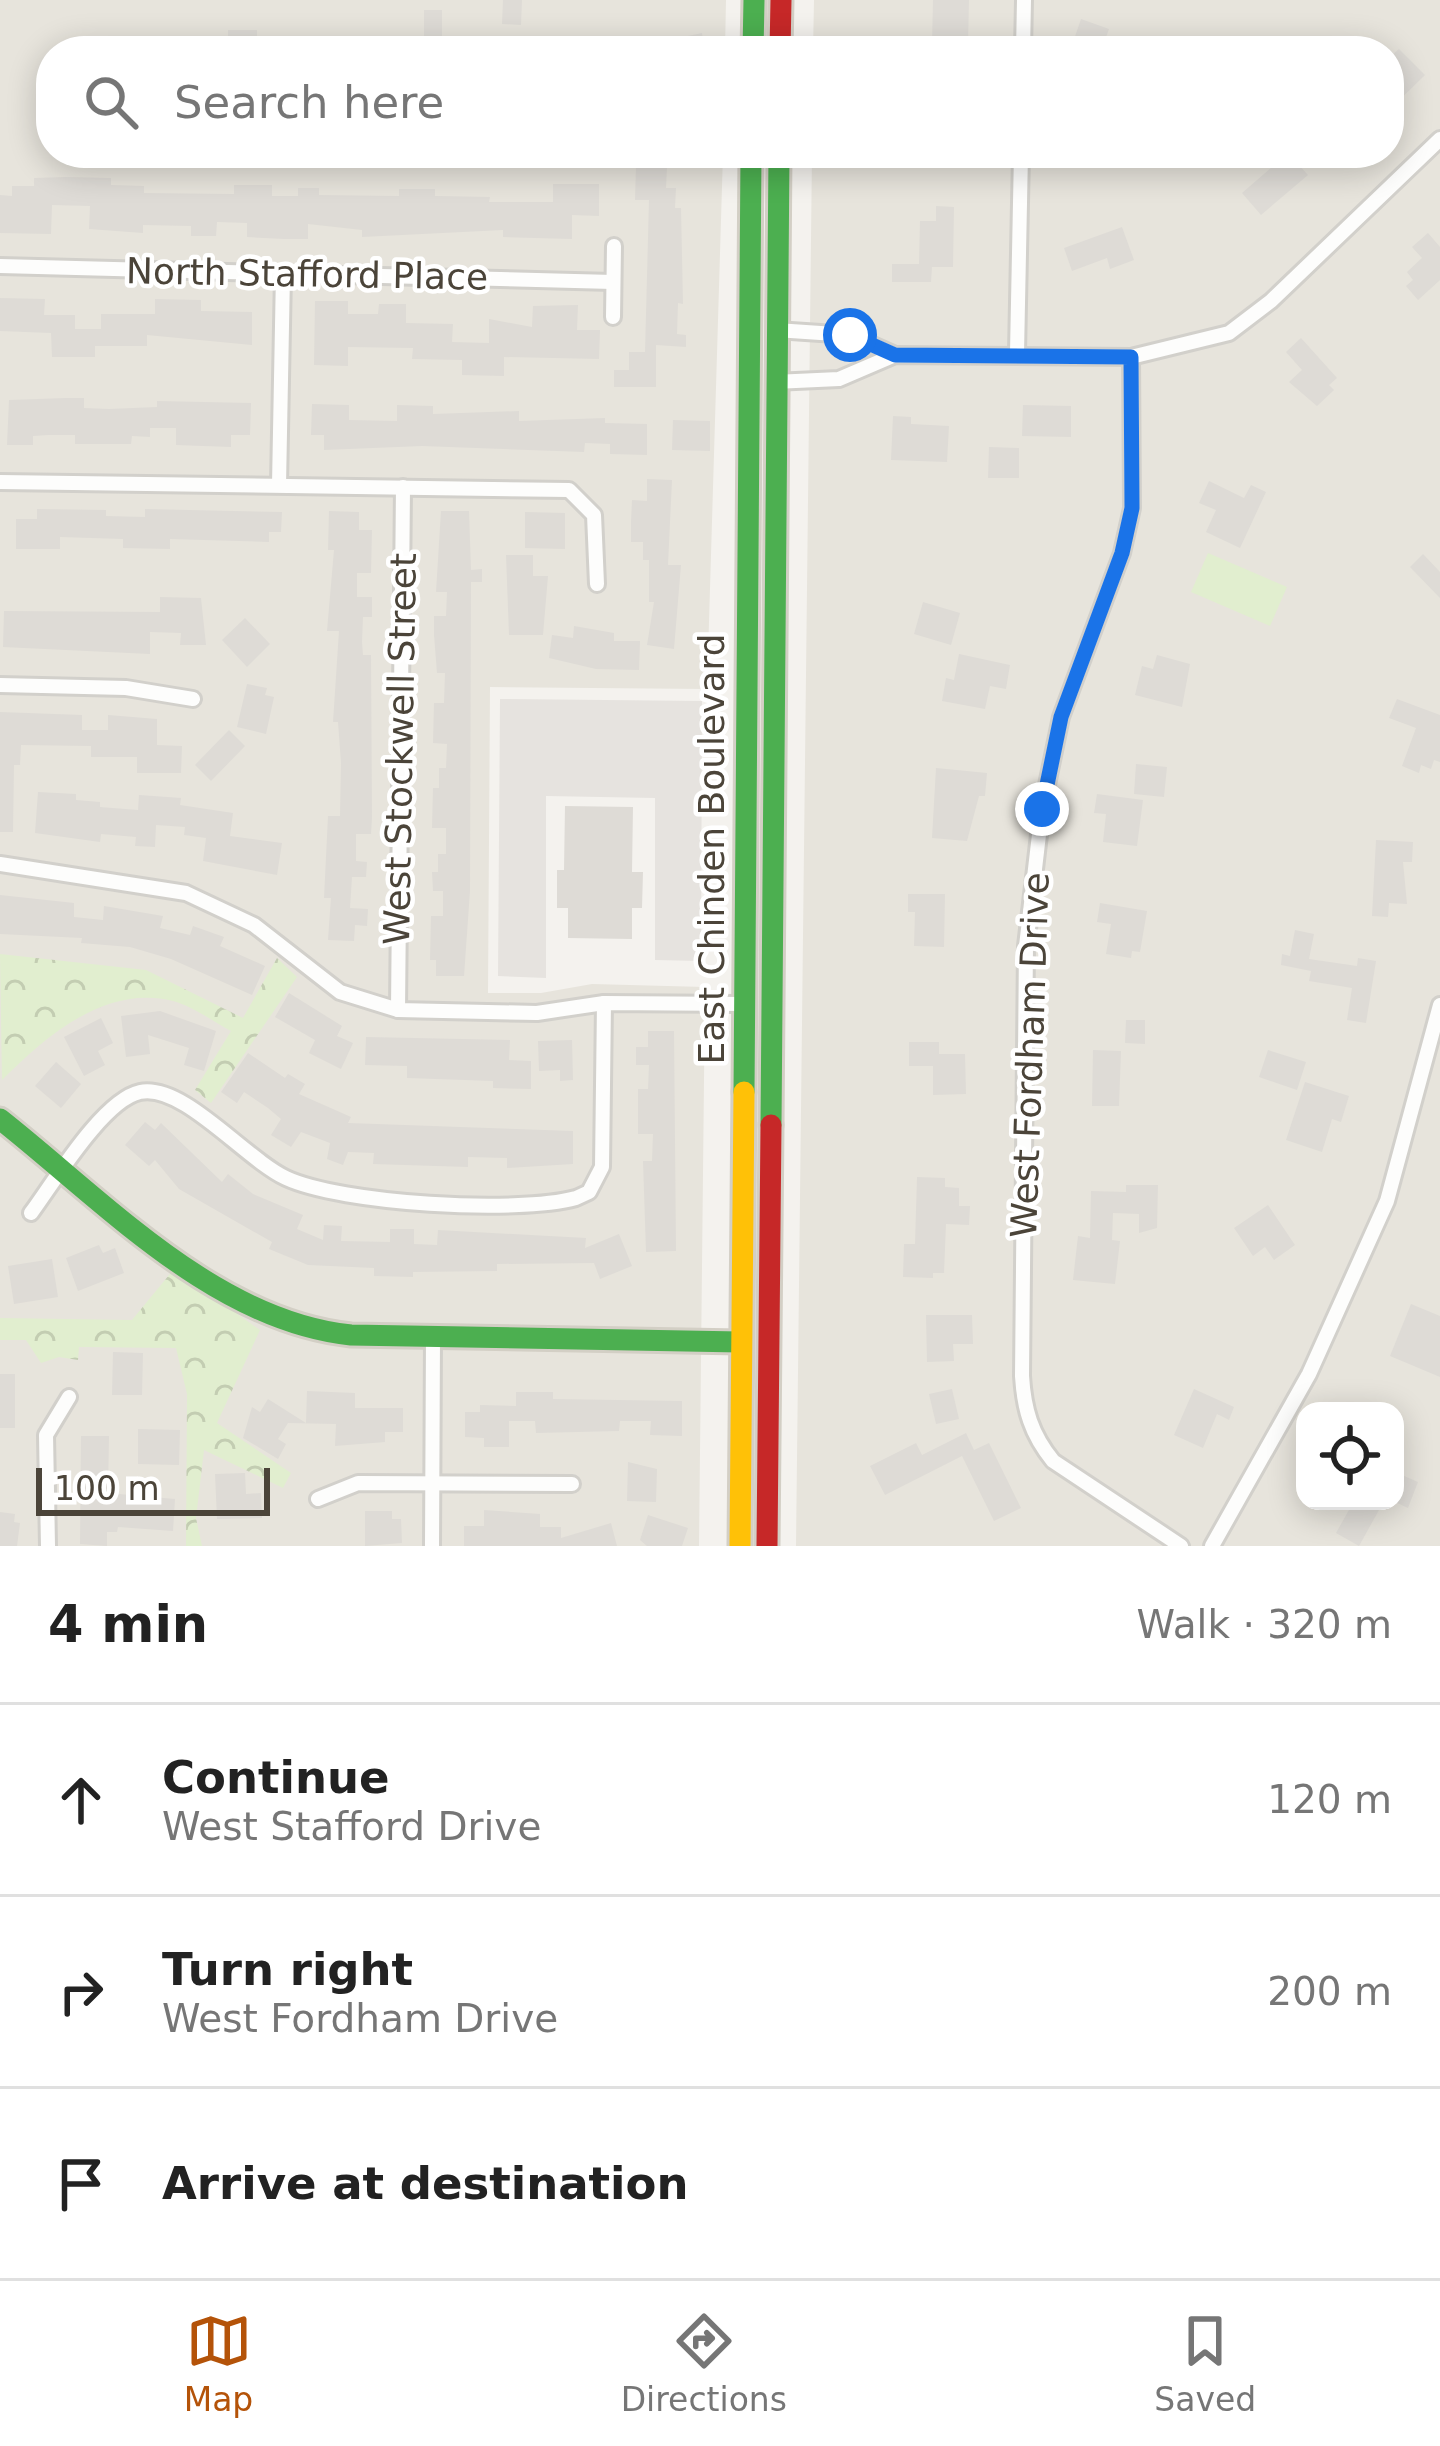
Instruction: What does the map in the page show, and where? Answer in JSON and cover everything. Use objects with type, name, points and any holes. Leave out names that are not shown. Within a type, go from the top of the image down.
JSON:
[{"type":"main road","points":[[753,36],[754,0]]},
{"type":"main road","points":[[780,36],[781,0]]},
{"type":"main road","name":"East Chinden Boulevard","points":[[740,1546],[751,168]]},
{"type":"main road","points":[[764,168],[760,346],[774,382]]},
{"type":"main road","name":"East Chinden Boulevard","points":[[767,1546],[778,168]]},
{"type":"main road","points":[[743,1004],[758,1041],[758,1262],[769,1317]]},
{"type":"main road","points":[[0,1119],[208,1284],[266,1317],[325,1333],[740,1342]]},
{"type":"street","points":[[1023,36],[1024,0]]},
{"type":"street","points":[[774,382],[839,379],[895,355],[1131,357],[1228,334],[1271,301],[1440,139]]},
{"type":"street","points":[[1017,353],[1021,168]]},
{"type":"street","points":[[613,317],[614,246]]},
{"type":"street","name":"North Stafford Place","points":[[0,266],[613,282]]},
{"type":"street","points":[[279,484],[283,273]]},
{"type":"street","points":[[776,329],[850,335],[895,355]]},
{"type":"street","name":"West Fordham Drive","points":[[1131,357],[1132,508],[1122,553],[1061,717],[1042,809],[1026,946],[1022,1376],[1024,1408],[1038,1443],[1053,1461],[1181,1546]]},
{"type":"street","points":[[0,482],[568,490],[594,515],[597,584]]},
{"type":"street","name":"West Stockwell Street","points":[[398,1010],[404,487]]},
{"type":"street","points":[[0,685],[126,688],[193,699]]},
{"type":"street","points":[[0,864],[186,893],[254,925],[340,992],[398,1010],[537,1013],[604,1003],[743,1004]]},
{"type":"street","points":[[31,1213],[112,1107],[143,1091],[163,1092],[182,1101],[254,1160],[286,1178],[347,1197],[564,1202],[589,1192],[602,1167],[604,1003]]},
{"type":"street","points":[[1212,1546],[1309,1374],[1387,1201],[1440,1005]]},
{"type":"street","points":[[432,1546],[433,1336]]},
{"type":"street","points":[[48,1546],[46,1436],[69,1396]]},
{"type":"street","points":[[318,1499],[349,1484],[572,1484]]},
{"type":"shaded area","points":[[0,0],[726,0],[725,36],[36,36],[36,168],[723,168],[707,689],[490,687],[488,993],[541,993],[592,984],[705,987],[699,1546],[0,1546]]},
{"type":"shaded area","points":[[814,0],[1440,0],[1440,1546],[796,1546],[812,168],[1404,168],[1404,36],[813,36]]},
{"type":"shaded area","points":[[500,699],[702,701],[701,961],[655,960],[655,798],[546,796],[546,978],[498,976]]},
{"type":"green space","points":[[1208,553],[1287,587],[1270,626],[1191,592]]},
{"type":"green space","points":[[0,954],[146,970],[243,1018],[277,958],[297,977],[211,1103],[195,1090],[231,1031],[180,1003],[148,998],[124,1000],[78,1018],[2,1080]]},
{"type":"green space","points":[[174,1269],[260,1330],[217,1423],[291,1473],[283,1488],[204,1450],[196,1518],[202,1546],[186,1546],[187,1394],[176,1348],[79,1347],[78,1360],[59,1357],[41,1363],[26,1340],[0,1340],[0,1318],[132,1320]]},
{"type":"building","points":[[503,0],[522,0],[521,25],[502,24]]},
{"type":"building","points":[[933,0],[969,0],[968,36],[932,36]]},
{"type":"building","points":[[424,10],[442,10],[442,36],[424,36]]},
{"type":"building","points":[[1081,19],[1109,29],[1106,36],[1075,36]]},
{"type":"building","points":[[228,30],[257,30],[257,36],[228,36]]},
{"type":"building","points":[[1404,54],[1425,75],[1404,95]]},
{"type":"building","points":[[636,168],[667,168],[666,188],[676,188],[675,208],[681,208],[683,304],[678,303],[677,334],[686,335],[686,347],[656,345],[656,387],[614,387],[614,370],[629,370],[629,352],[645,352],[649,200],[635,200]]},
{"type":"building","points":[[1271,168],[1302,168],[1308,175],[1261,215],[1242,193]]},
{"type":"building","points":[[34,178],[111,178],[111,185],[144,186],[144,193],[234,194],[234,185],[272,185],[272,196],[298,196],[298,188],[319,188],[319,195],[399,196],[399,189],[435,189],[435,196],[490,197],[489,202],[553,202],[553,184],[599,184],[599,216],[572,215],[572,239],[503,237],[503,230],[362,237],[362,230],[308,224],[308,239],[284,239],[247,237],[247,223],[217,222],[216,236],[191,236],[191,226],[143,225],[143,233],[89,229],[90,206],[52,205],[51,234],[0,233],[0,195],[12,196],[12,186],[34,186]]},
{"type":"building","points":[[936,206],[954,207],[953,267],[932,267],[931,282],[892,282],[892,264],[919,264],[920,221],[936,221]]},
{"type":"building","points":[[1122,227],[1134,260],[1110,269],[1107,258],[1072,271],[1064,248]]},
{"type":"building","points":[[1428,233],[1440,247],[1440,280],[1418,300],[1406,286],[1413,280],[1407,272],[1422,258],[1412,247]]},
{"type":"building","points":[[0,298],[45,299],[44,315],[75,315],[75,329],[101,329],[101,314],[155,314],[155,299],[201,300],[201,311],[252,312],[252,345],[147,335],[147,346],[95,346],[95,357],[52,357],[51,333],[0,331]]},
{"type":"building","points":[[315,301],[348,301],[348,314],[378,314],[379,304],[406,304],[406,323],[453,324],[452,342],[489,343],[489,319],[532,327],[533,306],[578,305],[577,330],[600,330],[599,359],[504,357],[504,376],[462,375],[462,360],[412,359],[413,348],[348,347],[348,366],[314,365]]},
{"type":"building","points":[[1301,338],[1337,378],[1329,385],[1334,390],[1317,406],[1289,382],[1302,370],[1286,352]]},
{"type":"building","points":[[84,398],[84,408],[109,409],[157,407],[157,401],[251,403],[250,435],[231,435],[231,447],[176,445],[176,428],[150,428],[150,437],[132,436],[131,444],[75,444],[75,435],[48,435],[33,436],[33,445],[7,445],[9,400]]},
{"type":"building","points":[[312,404],[349,405],[349,420],[397,421],[397,405],[433,406],[433,414],[519,411],[519,421],[605,418],[605,423],[647,424],[647,455],[610,454],[610,444],[585,443],[584,452],[422,446],[324,450],[324,435],[311,435]]},
{"type":"building","points":[[1023,405],[1071,406],[1071,437],[1022,436]]},
{"type":"building","points":[[893,416],[911,417],[911,424],[949,426],[947,462],[891,460]]},
{"type":"building","points":[[673,420],[710,421],[710,451],[672,450]]},
{"type":"building","points":[[989,447],[1019,448],[1019,478],[988,478]]},
{"type":"building","points":[[647,479],[672,480],[668,565],[681,565],[674,649],[647,645],[654,602],[649,602],[649,560],[643,560],[643,542],[631,542],[631,522],[632,500],[647,501]]},
{"type":"building","points":[[1209,481],[1244,498],[1251,485],[1266,492],[1240,548],[1206,532],[1216,510],[1199,503]]},
{"type":"building","points":[[37,509],[106,510],[106,516],[145,517],[145,509],[282,512],[281,532],[269,532],[269,542],[170,539],[170,549],[123,548],[123,539],[60,537],[60,549],[16,549],[16,519],[37,519]]},
{"type":"building","points":[[329,511],[359,512],[359,530],[372,530],[371,573],[357,573],[357,597],[372,597],[372,617],[363,617],[362,642],[363,655],[371,655],[372,817],[371,834],[356,834],[356,861],[367,862],[366,877],[352,877],[350,908],[368,909],[367,926],[355,925],[354,941],[328,940],[331,898],[324,898],[328,816],[340,816],[341,763],[338,722],[333,722],[339,631],[327,631],[334,550],[328,550]]},
{"type":"building","points":[[441,511],[469,511],[471,570],[482,569],[482,582],[471,582],[470,891],[464,976],[436,976],[436,960],[430,960],[431,916],[443,916],[443,891],[433,891],[432,872],[438,872],[438,854],[446,854],[446,828],[432,828],[433,788],[439,788],[439,768],[446,768],[447,744],[433,743],[434,703],[444,703],[445,673],[437,673],[434,635],[434,616],[446,616],[447,592],[436,592]]},
{"type":"building","points":[[525,512],[565,513],[565,549],[525,548]]},
{"type":"building","points":[[1423,554],[1440,572],[1440,598],[1410,567]]},
{"type":"building","points":[[506,555],[533,555],[533,576],[548,576],[543,635],[509,635]]},
{"type":"building","points":[[160,597],[201,598],[206,645],[180,645],[181,633],[150,632],[150,654],[3,647],[4,611],[160,612]]},
{"type":"building","points":[[923,602],[960,613],[951,645],[914,634]]},
{"type":"building","points":[[245,618],[270,644],[247,667],[222,640]]},
{"type":"building","points":[[574,626],[614,633],[614,641],[640,641],[639,670],[596,669],[549,658],[552,635],[573,638]]},
{"type":"building","points":[[959,654],[1010,665],[1006,689],[990,686],[985,709],[942,701],[946,678],[954,680]]},
{"type":"building","points":[[1157,655],[1190,664],[1182,707],[1135,695],[1142,666],[1153,669]]},
{"type":"building","points":[[247,684],[267,688],[265,695],[274,697],[266,734],[237,727]]},
{"type":"building","points":[[1397,699],[1440,715],[1440,762],[1434,760],[1431,769],[1421,765],[1419,773],[1402,766],[1416,728],[1389,718]]},
{"type":"building","points":[[0,712],[82,715],[82,730],[108,730],[108,715],[157,719],[157,745],[182,746],[181,773],[137,773],[137,757],[91,757],[91,746],[21,745],[20,765],[14,765],[13,832],[0,832]]},
{"type":"building","points":[[229,730],[245,746],[211,781],[195,765]]},
{"type":"building","points":[[1136,764],[1167,767],[1164,797],[1134,794]]},
{"type":"building","points":[[936,768],[987,773],[985,796],[979,796],[967,841],[932,838]]},
{"type":"building","points":[[38,792],[76,794],[76,800],[100,802],[100,807],[138,810],[139,795],[181,798],[180,805],[233,813],[230,836],[282,843],[277,875],[203,861],[206,838],[184,835],[185,827],[156,825],[155,847],[135,846],[136,837],[101,834],[100,842],[35,833]]},
{"type":"building","points":[[1097,794],[1143,800],[1137,846],[1103,842],[1106,814],[1094,813]]},
{"type":"building","points":[[565,806],[633,807],[632,872],[643,872],[642,908],[632,908],[632,939],[568,938],[568,908],[557,908],[557,870],[564,870]]},
{"type":"building","points":[[1376,840],[1413,842],[1412,862],[1403,862],[1407,904],[1389,903],[1388,917],[1372,916]]},
{"type":"building","points":[[908,894],[945,894],[944,947],[914,946],[915,912],[908,912]]},
{"type":"building","points":[[0,895],[74,903],[74,917],[103,920],[104,906],[163,916],[160,928],[190,935],[193,926],[224,937],[220,946],[265,966],[252,995],[171,959],[130,947],[81,943],[82,938],[0,934]]},
{"type":"building","points":[[1100,903],[1147,911],[1140,952],[1132,951],[1131,958],[1106,954],[1111,924],[1097,922]]},
{"type":"building","points":[[1295,930],[1314,934],[1309,959],[1357,966],[1358,958],[1376,961],[1366,1023],[1347,1020],[1352,988],[1309,981],[1311,971],[1281,965],[1282,954],[1290,956]]},
{"type":"building","points":[[289,993],[342,1026],[337,1036],[353,1043],[341,1069],[309,1053],[315,1040],[275,1017]]},
{"type":"building","points":[[160,1011],[216,1031],[204,1071],[184,1065],[189,1048],[148,1035],[150,1054],[126,1057],[121,1016]]},
{"type":"building","points":[[101,1018],[113,1043],[98,1051],[105,1065],[84,1076],[64,1037]]},
{"type":"building","points":[[1126,1020],[1145,1020],[1145,1044],[1125,1043]]},
{"type":"building","points":[[648,1031],[674,1031],[676,1251],[646,1252],[643,1161],[652,1161],[653,1134],[638,1134],[638,1089],[648,1089],[649,1065],[636,1065],[636,1047],[648,1047]]},
{"type":"building","points":[[366,1037],[510,1040],[509,1060],[531,1061],[531,1089],[493,1088],[493,1081],[407,1078],[407,1066],[365,1065]]},
{"type":"building","points":[[572,1040],[573,1080],[560,1081],[560,1070],[539,1071],[538,1041]]},
{"type":"building","points":[[909,1042],[939,1042],[939,1054],[965,1054],[966,1094],[933,1095],[933,1066],[909,1066]]},
{"type":"building","points":[[1093,1050],[1121,1051],[1119,1106],[1092,1106]]},
{"type":"building","points":[[1268,1050],[1306,1062],[1297,1090],[1259,1077]]},
{"type":"building","points":[[248,1053],[285,1078],[288,1074],[305,1084],[299,1094],[351,1117],[348,1123],[573,1131],[573,1164],[507,1168],[507,1158],[468,1157],[468,1167],[373,1164],[374,1153],[348,1152],[343,1165],[327,1159],[330,1143],[301,1132],[291,1147],[271,1135],[281,1119],[268,1108],[244,1092],[237,1103],[221,1092]]},
{"type":"building","points":[[56,1062],[81,1084],[61,1108],[35,1086]]},
{"type":"building","points":[[1305,1082],[1349,1096],[1341,1122],[1332,1119],[1322,1152],[1286,1140]]},
{"type":"building","points":[[145,1122],[155,1130],[161,1123],[222,1182],[228,1174],[253,1194],[303,1215],[297,1229],[323,1240],[324,1225],[342,1226],[341,1241],[390,1242],[390,1229],[414,1229],[414,1244],[437,1245],[438,1230],[586,1238],[585,1248],[619,1234],[632,1266],[600,1279],[594,1263],[497,1264],[497,1271],[413,1272],[413,1277],[374,1276],[374,1268],[308,1265],[269,1249],[272,1242],[179,1189],[155,1160],[149,1166],[125,1145]]},
{"type":"building","points":[[917,1177],[945,1178],[945,1187],[959,1188],[959,1206],[970,1206],[969,1225],[946,1224],[944,1273],[933,1273],[933,1278],[903,1277],[904,1244],[915,1244]]},
{"type":"building","points":[[1126,1185],[1158,1185],[1157,1228],[1139,1233],[1139,1214],[1113,1213],[1112,1240],[1120,1241],[1115,1284],[1073,1280],[1078,1236],[1090,1238],[1091,1191],[1126,1192]]},
{"type":"building","points":[[1268,1205],[1295,1245],[1274,1260],[1265,1247],[1253,1256],[1234,1228]]},
{"type":"building","points":[[99,1245],[103,1253],[115,1248],[124,1273],[78,1291],[66,1258]]},
{"type":"building","points":[[52,1259],[58,1297],[14,1304],[8,1266]]},
{"type":"building","points":[[1411,1304],[1440,1316],[1440,1377],[1390,1356]]},
{"type":"building","points":[[926,1315],[972,1315],[973,1344],[953,1344],[954,1361],[927,1362]]},
{"type":"building","points":[[113,1352],[143,1353],[142,1395],[112,1395]]},
{"type":"building","points":[[0,1374],[15,1374],[15,1428],[0,1428]]},
{"type":"building","points":[[952,1389],[959,1419],[936,1424],[929,1394]]},
{"type":"building","points":[[1194,1389],[1234,1407],[1229,1420],[1217,1414],[1203,1448],[1174,1435]]},
{"type":"building","points":[[307,1391],[355,1393],[355,1408],[403,1408],[403,1432],[385,1432],[385,1442],[335,1446],[336,1424],[288,1423],[278,1439],[286,1444],[278,1459],[243,1438],[252,1407],[260,1412],[268,1399],[306,1423]]},
{"type":"building","points":[[516,1392],[553,1392],[553,1399],[682,1401],[682,1436],[650,1435],[651,1421],[620,1421],[619,1431],[536,1433],[535,1421],[509,1421],[509,1447],[484,1447],[484,1438],[465,1437],[465,1412],[480,1412],[480,1405],[516,1406]]},
{"type":"building","points":[[138,1429],[180,1430],[179,1465],[138,1464]]},
{"type":"building","points":[[966,1433],[974,1450],[989,1443],[1021,1508],[994,1521],[962,1456],[885,1495],[870,1466],[916,1443],[922,1455]]},
{"type":"building","points":[[81,1436],[109,1436],[108,1493],[175,1499],[173,1531],[118,1527],[117,1532],[107,1532],[107,1546],[80,1544]]},
{"type":"building","points":[[628,1462],[657,1469],[656,1502],[627,1501]]},
{"type":"building","points":[[245,1473],[246,1494],[261,1493],[262,1518],[217,1519],[215,1474]]},
{"type":"building","points":[[1404,1476],[1418,1482],[1408,1508],[1404,1506]]},
{"type":"building","points":[[484,1510],[540,1514],[540,1527],[561,1527],[561,1538],[611,1523],[617,1546],[464,1546],[464,1526],[484,1526]]},
{"type":"building","points":[[1349,1510],[1379,1510],[1359,1546],[1336,1533]]},
{"type":"building","points":[[365,1511],[392,1511],[392,1519],[401,1519],[402,1543],[365,1546]]},
{"type":"building","points":[[0,1512],[15,1514],[14,1522],[20,1523],[17,1546],[0,1546]]},
{"type":"building","points":[[648,1515],[688,1528],[682,1546],[647,1546],[640,1540]]},
{"type":"traffic: fast","points":[[753,36],[754,0]]},
{"type":"traffic: fast","points":[[744,1092],[751,168]]},
{"type":"traffic: fast","points":[[771,1125],[779,168]]},
{"type":"traffic: fast","points":[[0,1119],[164,1252],[253,1307],[301,1325],[351,1335],[740,1342]]},
{"type":"traffic: slow","points":[[740,1546],[744,1092]]},
{"type":"traffic: jam","points":[[780,36],[781,0]]},
{"type":"traffic: jam","points":[[767,1546],[771,1125]]},
{"type":"route","points":[[850,335],[895,355],[1131,357],[1132,508],[1122,553],[1061,717],[1042,809]]}]
